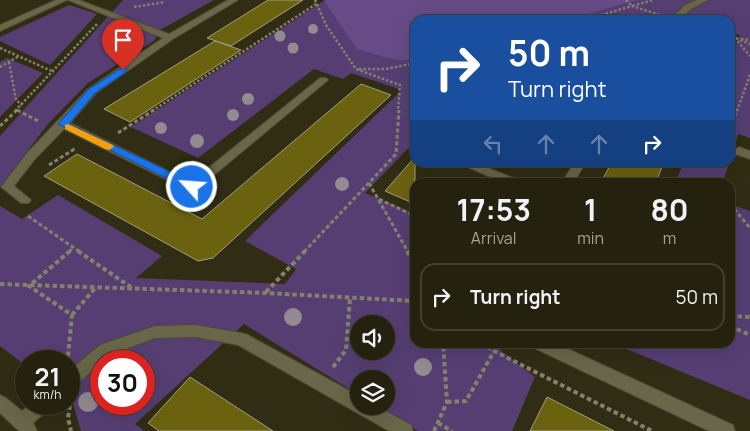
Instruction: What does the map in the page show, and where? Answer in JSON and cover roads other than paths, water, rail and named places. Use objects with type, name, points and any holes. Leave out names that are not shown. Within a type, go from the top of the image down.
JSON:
[{"type":"street","points":[[0,28],[63,0]]},
{"type":"street","points":[[72,0],[109,9],[170,37]]},
{"type":"street","points":[[25,200],[7,187],[32,156],[92,91],[170,37],[234,0]]},
{"type":"street","points":[[679,15],[688,7],[704,0]]},
{"type":"street","points":[[63,124],[192,187],[323,80]]},
{"type":"street","points":[[474,167],[502,178]]},
{"type":"street","points":[[571,178],[578,167]]},
{"type":"street","points":[[80,376],[105,350],[155,332],[196,331],[242,339],[350,400]]},
{"type":"street","points":[[550,348],[726,431]]},
{"type":"street","points":[[0,403],[26,427],[35,415]]},
{"type":"street","points":[[376,415],[405,431]]}]
